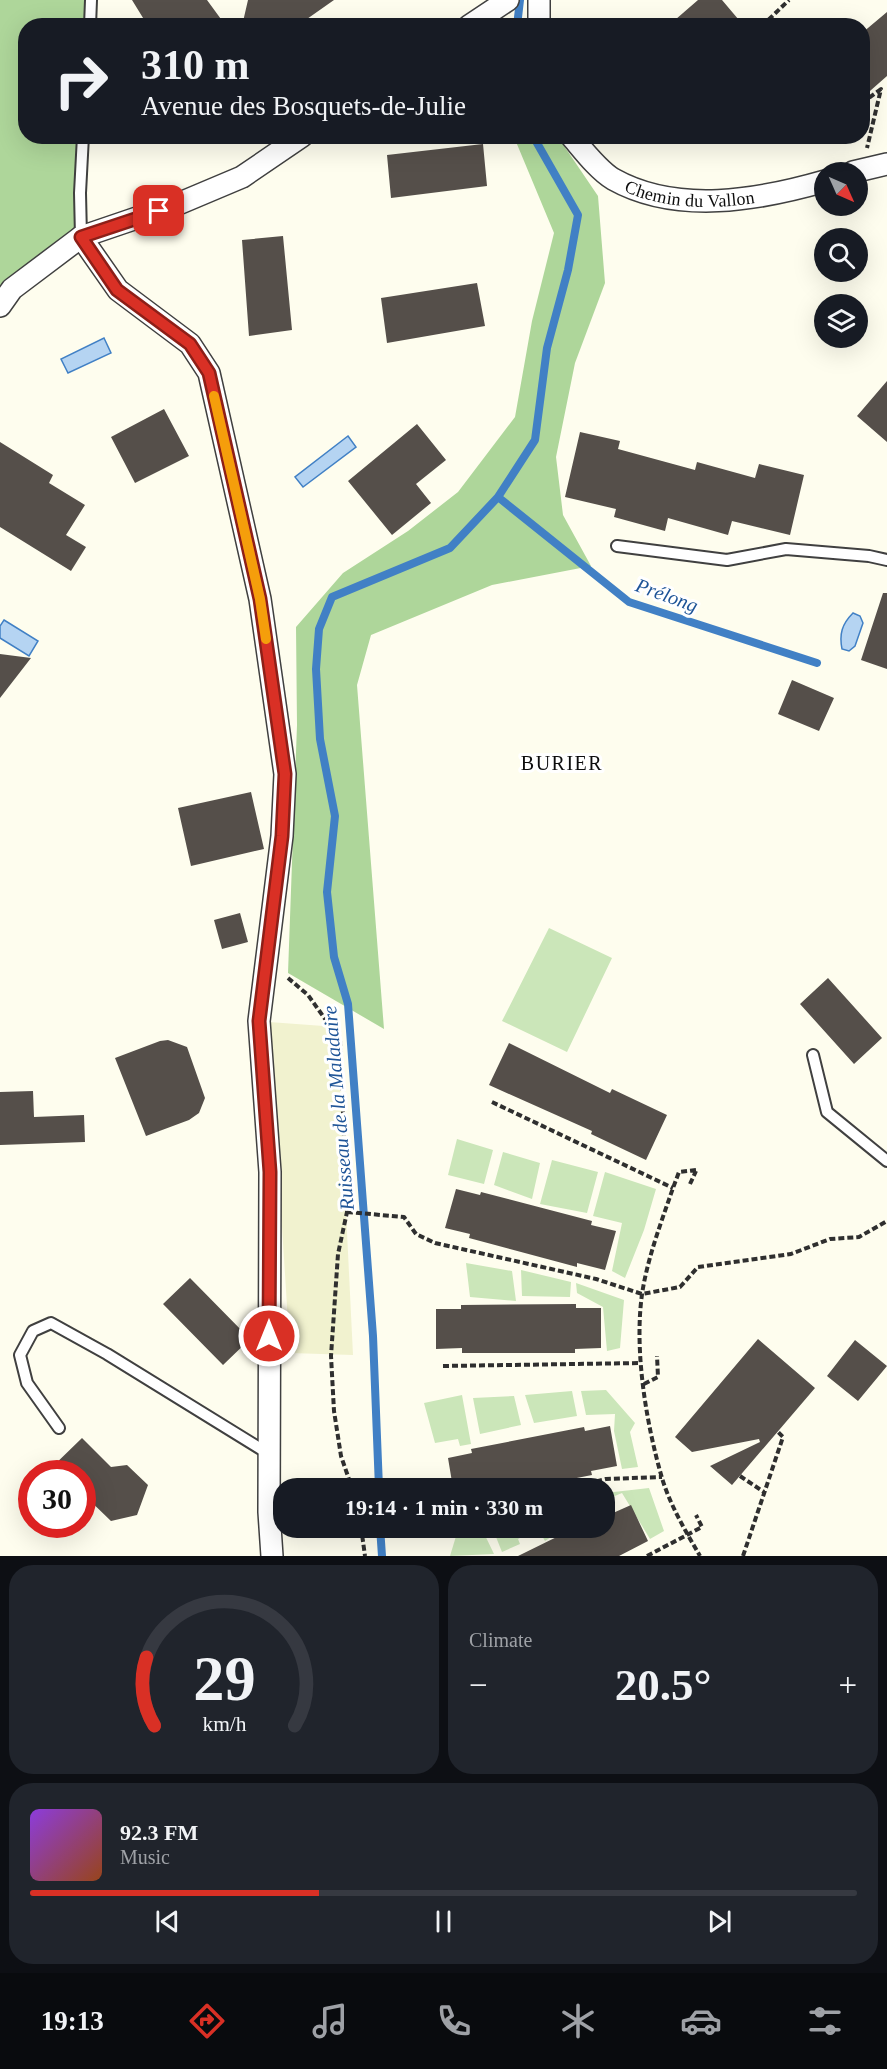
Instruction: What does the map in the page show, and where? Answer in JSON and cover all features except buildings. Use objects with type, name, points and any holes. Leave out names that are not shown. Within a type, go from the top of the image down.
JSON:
[{"type":"street","points":[[539,0],[539,18]]},
{"type":"street","points":[[481,18],[503,3]]},
{"type":"street","points":[[0,306],[12,289],[81,237],[178,204],[242,177],[290,144]]},
{"type":"street","name":"Chemin du Vallon","points":[[579,144],[612,178],[642,191],[681,202],[788,191],[814,183]]},
{"type":"street","points":[[868,169],[887,164]]},
{"type":"street","points":[[81,237],[117,290],[190,344],[209,373],[260,599],[285,774],[282,836],[259,1021],[270,1172],[269,1454],[272,1556]]},
{"type":"lane","points":[[90,18],[91,0]]},
{"type":"lane","points":[[81,237],[83,144]]},
{"type":"lane","points":[[617,546],[726,560],[786,549],[869,556],[887,560]]},
{"type":"lane","points":[[813,1055],[827,1112],[887,1161]]},
{"type":"lane","points":[[59,1428],[27,1383],[20,1355],[33,1331],[51,1323],[107,1354],[269,1454]]},
{"type":"path","points":[[770,18],[789,0]]},
{"type":"path","points":[[870,97],[881,89],[870,130]]},
{"type":"path","points":[[861,162],[866,144]]},
{"type":"path","points":[[267,960],[308,995],[340,1040],[347,1212],[338,1254],[331,1356],[334,1412],[341,1456],[349,1478]]},
{"type":"path","points":[[492,1102],[673,1188]]},
{"type":"path","points":[[690,1184],[696,1170],[679,1172],[658,1230],[642,1294],[641,1363],[662,1477],[688,1536],[700,1556]]},
{"type":"path","points":[[347,1212],[404,1217],[416,1234],[435,1243],[596,1279],[642,1294],[680,1287],[698,1267],[791,1254],[830,1239],[859,1237],[887,1221]]},
{"type":"path","points":[[644,1384],[658,1377],[657,1356]]},
{"type":"path","points":[[443,1366],[641,1363]]},
{"type":"path","points":[[743,1556],[783,1437],[778,1432]]},
{"type":"path","points":[[740,1476],[764,1492]]},
{"type":"path","points":[[615,1479],[662,1477]]},
{"type":"path","points":[[647,1556],[702,1527],[696,1515]]},
{"type":"path","points":[[363,1538],[365,1556]]},
{"type":"green space","points":[[0,0],[91,0],[90,18],[18,18],[18,144],[83,144],[81,237],[0,306]]},
{"type":"green space","points":[[517,144],[563,144],[598,196],[605,283],[575,363],[556,457],[563,515],[591,566],[492,585],[371,635],[357,685],[384,1029],[288,973],[297,725],[296,627],[343,573],[408,531],[458,492],[515,417],[532,321],[554,233]]},
{"type":"green space","points":[[549,928],[612,958],[567,1052],[502,1021]]},
{"type":"green space","points":[[269,1022],[337,1027],[353,1355],[290,1353]]},
{"type":"green space","points":[[457,1139],[493,1150],[484,1184],[448,1175]]},
{"type":"green space","points":[[503,1152],[540,1163],[532,1199],[494,1185]]},
{"type":"green space","points":[[552,1160],[598,1172],[587,1213],[540,1204]]},
{"type":"green space","points":[[605,1172],[656,1189],[644,1230],[625,1278],[612,1271],[622,1223],[593,1216]]},
{"type":"green space","points":[[466,1263],[512,1271],[516,1301],[470,1297]]},
{"type":"green space","points":[[521,1270],[571,1282],[570,1297],[522,1296]]},
{"type":"green space","points":[[576,1283],[624,1300],[620,1348],[607,1351],[603,1307],[577,1293]]},
{"type":"green space","points":[[606,1390],[635,1423],[630,1432],[638,1467],[622,1469],[614,1431],[615,1414],[586,1415],[581,1391]]},
{"type":"green space","points":[[572,1391],[577,1416],[534,1423],[525,1395]]},
{"type":"green space","points":[[462,1395],[471,1444],[460,1446],[458,1439],[435,1443],[424,1403]]},
{"type":"green space","points":[[514,1396],[521,1425],[480,1434],[473,1398]]},
{"type":"green space","points":[[649,1488],[664,1531],[650,1539],[622,1493],[615,1496],[615,1492]]},
{"type":"green space","points":[[455,1538],[486,1538],[494,1554],[450,1556]]},
{"type":"green space","points":[[496,1538],[520,1538],[518,1539],[520,1544],[502,1552]]},
{"type":"water","points":[[104,338],[111,353],[68,373],[61,359]]},
{"type":"water","points":[[348,436],[356,447],[303,487],[295,477]]},
{"type":"water","points":[[853,613],[860,616],[863,623],[855,646],[849,651],[842,649],[841,634],[846,621]]},
{"type":"water","points":[[4,620],[38,641],[29,656],[0,638],[0,626]]},
{"type":"waterway","name":"Ruisseau de la Maladaire","points":[[518,18],[520,0]]},
{"type":"waterway","name":"Ruisseau de la Maladaire","points":[[379,1478],[373,1336],[348,1004],[334,957],[327,892],[335,816],[320,739],[316,669],[319,629],[332,597],[450,548],[498,497],[535,440],[547,348],[568,270],[578,215],[538,144]]},
{"type":"waterway","name":"Prélong","points":[[498,497],[629,602],[817,663]]},
{"type":"waterway","name":"Ruisseau de la Maladaire","points":[[381,1538],[382,1556]]},
{"type":"slow traffic","points":[[214,396],[260,599],[266,639]]},
{"type":"district","name":"BURIER","points":[[562,763]]},
{"type":"route","points":[[159,211],[81,237],[117,290],[190,344],[209,373],[260,599],[285,774],[282,836],[259,1021],[270,1172],[269,1336]]}]
